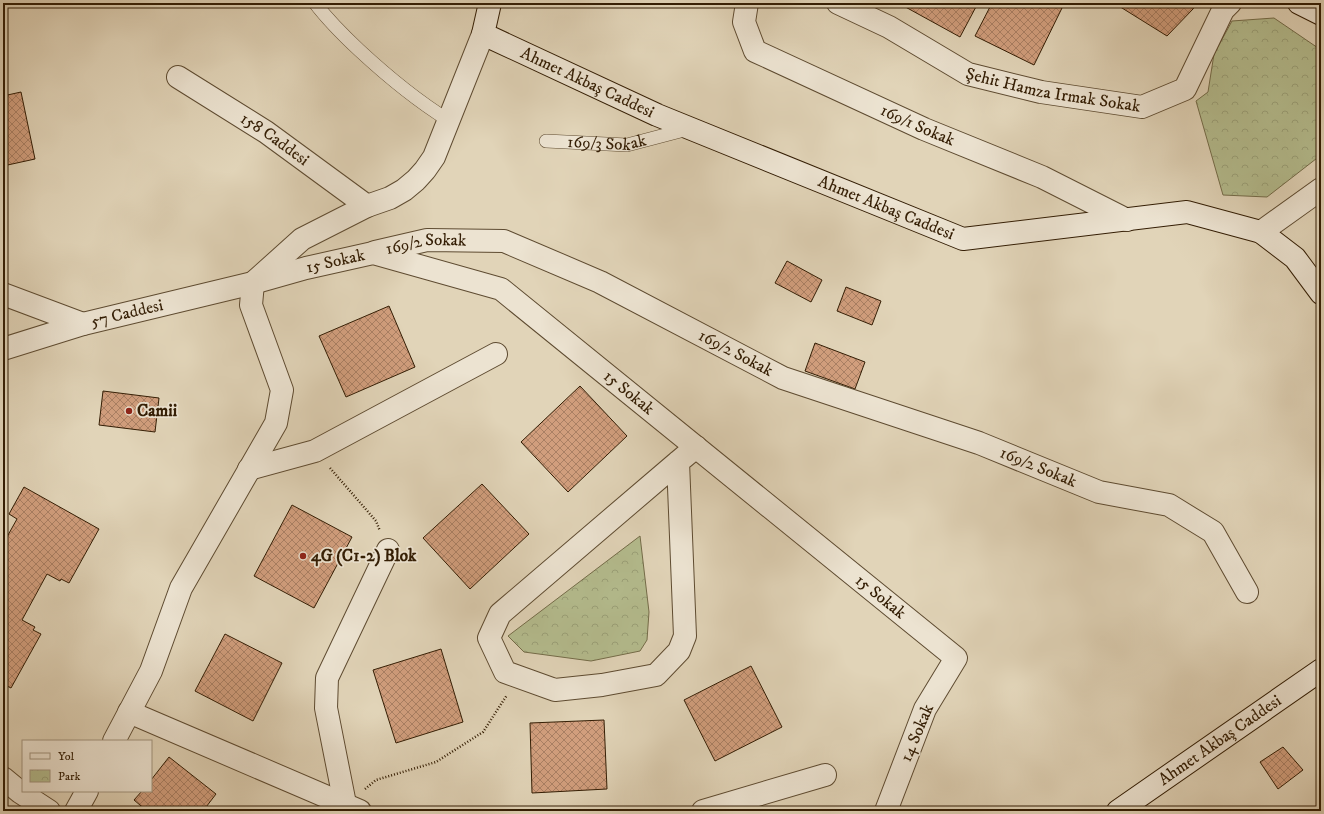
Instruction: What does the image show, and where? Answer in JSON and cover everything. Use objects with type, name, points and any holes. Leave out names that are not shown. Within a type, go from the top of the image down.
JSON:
[{"type":"street","points":[[115,740],[151,671],[181,588],[276,423],[282,390],[251,305],[253,283],[302,239],[367,206],[390,198],[404,190],[425,170],[434,157],[483,34],[490,3]]},
{"type":"street","name":"169/1 Sokak","points":[[747,3],[744,22],[755,51],[924,129],[1042,177],[1127,220]]},
{"type":"street","name":"Şehit Hamza Irmak Sokak","points":[[838,3],[889,27],[968,74],[1041,92],[1142,107],[1185,89],[1223,10],[1230,3]]},
{"type":"street","points":[[1299,3],[1321,14]]},
{"type":"street","name":"Ahmet Akbaş Caddesi","points":[[483,34],[657,115],[963,238],[1187,212],[1261,232],[1295,258],[1321,293]]},
{"type":"street","name":"158 Caddesi","points":[[178,77],[266,132],[367,206]]},
{"type":"street","points":[[1261,232],[1321,189]]},
{"type":"street","name":"169/2 Sokak","points":[[373,253],[427,240],[504,241],[600,282],[784,378],[979,443],[1100,492],[1169,505],[1213,532],[1247,592]]},
{"type":"street","name":"15 Sokak","points":[[253,283],[306,268],[373,253],[501,289],[956,658]]},
{"type":"street","name":"57 Caddesi","points":[[3,349],[83,324],[253,283]]},
{"type":"street","points":[[3,294],[83,324]]},
{"type":"street","points":[[249,469],[315,451],[496,354]]},
{"type":"street","points":[[678,462],[686,636],[678,651],[656,675],[602,686],[555,690],[504,672],[490,638],[500,614],[678,462],[696,447]]},
{"type":"street","points":[[353,807],[326,708],[327,678],[388,550]]},
{"type":"street","name":"14 Sokak","points":[[886,811],[925,709],[956,658]]},
{"type":"street","name":"Ahmet Akbaş Caddesi","points":[[1118,811],[1321,670]]},
{"type":"street","points":[[129,712],[353,807]]},
{"type":"street","points":[[703,811],[825,775]]},
{"type":"street","points":[[3,778],[20,792],[49,811]]},
{"type":"street","points":[[76,811],[86,792]]},
{"type":"lane","points":[[315,3],[338,30],[387,76],[416,99],[448,120]]},
{"type":"lane","name":"169/3 Sokak","points":[[546,141],[627,145],[690,128]]},
{"type":"path","points":[[315,451],[376,520],[388,550]]},
{"type":"path","points":[[353,807],[376,780],[436,762],[483,732],[519,677]]},
{"type":"green space","points":[[1274,18],[1321,50],[1321,155],[1267,197],[1223,195],[1196,101],[1208,92],[1214,54],[1232,21]]},
{"type":"green space","points":[[640,536],[649,612],[647,640],[640,651],[591,661],[524,652],[508,636]]},
{"type":"building","points":[[900,3],[978,3],[960,37]]},
{"type":"building","points":[[992,3],[1051,3],[1062,8],[1034,65],[975,36]]},
{"type":"building","points":[[1114,3],[1197,3],[1167,36]]},
{"type":"building","points":[[21,92],[35,159],[3,166],[3,96]]},
{"type":"building","points":[[787,261],[822,280],[811,302],[775,283]]},
{"type":"building","points":[[846,287],[881,301],[872,325],[837,311]]},
{"type":"building","points":[[389,306],[415,367],[346,397],[319,336]]},
{"type":"building","points":[[815,343],[865,362],[855,389],[805,371]]},
{"type":"building","points":[[580,386],[627,436],[568,492],[521,442]]},
{"type":"building","name":"Camii","points":[[103,391],[159,398],[155,432],[99,425]]},
{"type":"building","points":[[482,484],[529,534],[470,589],[423,538]]},
{"type":"building","points":[[24,487],[99,529],[69,583],[61,579],[60,581],[47,574],[22,620],[35,627],[33,630],[41,634],[11,688],[3,684],[3,544],[17,519],[9,514]]},
{"type":"building","name":"4G (C1-2) Blok","points":[[292,505],[352,537],[314,608],[254,576]]},
{"type":"building","points":[[225,634],[282,663],[253,721],[195,691]]},
{"type":"building","points":[[441,649],[463,722],[396,743],[373,670]]},
{"type":"building","points":[[751,666],[782,727],[715,761],[684,700]]},
{"type":"building","points":[[604,720],[607,789],[532,793],[530,723]]},
{"type":"building","points":[[1283,747],[1303,770],[1278,789],[1260,762]]},
{"type":"building","points":[[169,757],[216,794],[203,811],[147,811],[134,800],[141,792],[152,792],[152,779]]},
{"type":"place","name":"Camii","points":[[129,411]]},
{"type":"place","name":"4G (C1-2) Blok","points":[[303,556]]}]
